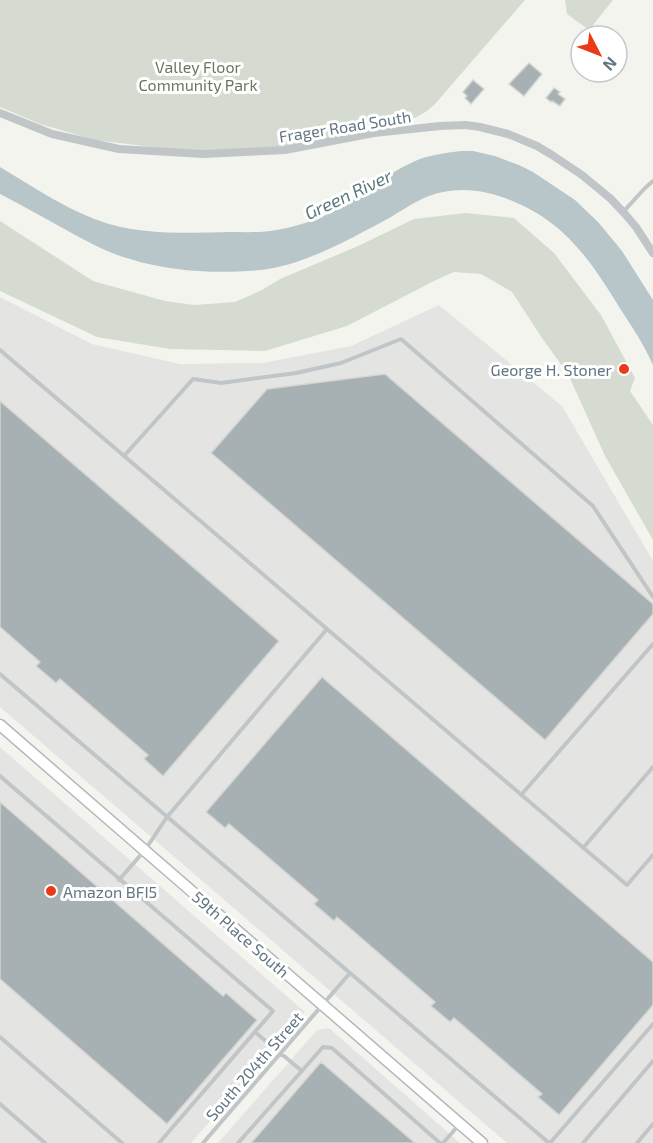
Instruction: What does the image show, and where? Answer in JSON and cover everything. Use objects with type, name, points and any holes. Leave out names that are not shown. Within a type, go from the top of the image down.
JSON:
[{"type":"street","name":"Frager Road South","points":[[0,113],[52,134],[119,149],[203,153],[285,150],[374,133],[440,126],[480,127],[508,134],[537,146],[582,175],[623,212],[653,253]]},
{"type":"street","name":"59th Place South","points":[[0,725],[482,1143]]},
{"type":"lane","points":[[623,212],[653,181]]},
{"type":"lane","points":[[124,456],[193,379],[221,383],[296,374],[340,363],[400,339],[594,506],[653,597]]},
{"type":"lane","points":[[0,350],[627,885],[653,855]]},
{"type":"lane","points":[[119,880],[145,850],[167,817],[327,629]]},
{"type":"lane","points":[[521,795],[653,644]]},
{"type":"lane","points":[[0,674],[549,1143],[653,1024]]},
{"type":"lane","points":[[584,848],[653,767]]},
{"type":"lane","points":[[0,776],[273,1011],[159,1143]]},
{"type":"lane","name":"South 204th Street","points":[[203,1143],[350,973]]},
{"type":"lane","points":[[255,1032],[302,1071]]},
{"type":"lane","points":[[0,1037],[122,1143]]},
{"type":"lane","points":[[238,1143],[323,1047],[332,1048],[441,1143],[460,1124]]},
{"type":"lane","points":[[583,1143],[653,1061]]},
{"type":"lane","points":[[0,1104],[45,1143]]},
{"type":"lane","points":[[637,1143],[653,1124]]},
{"type":"shaded area","points":[[461,151],[495,156],[533,172],[575,200],[598,222],[622,251],[653,300],[653,365],[609,291],[572,242],[542,216],[492,194],[462,190],[442,192],[414,203],[344,242],[311,257],[278,267],[228,272],[162,267],[122,257],[0,194],[0,167],[67,206],[95,219],[124,228],[169,233],[265,232],[283,229],[325,215],[402,167],[437,155]]},
{"type":"shaded area","points":[[0,297],[92,344],[180,364],[263,363],[351,346],[439,305],[562,406],[653,561],[653,1143],[507,1143],[0,707]]},
{"type":"shaded area","points":[[0,747],[305,1012],[191,1143],[0,1143]]},
{"type":"shaded area","points":[[329,1028],[460,1143],[218,1143],[317,1030]]},
{"type":"green space","name":"Valley Floor Community Park","points":[[0,0],[525,0],[435,104],[417,117],[405,121],[366,125],[349,135],[289,146],[217,151],[176,150],[95,140],[40,124],[0,107]]},
{"type":"green space","points":[[565,0],[613,0],[594,24],[581,24],[567,14]]},
{"type":"green space","points":[[466,213],[514,218],[554,253],[601,315],[635,378],[630,391],[653,425],[653,540],[605,456],[568,374],[512,292],[481,274],[454,272],[347,326],[265,351],[170,349],[97,337],[0,291],[0,221],[93,281],[165,301],[194,305],[235,302],[280,279],[414,219]]},
{"type":"building","points":[[529,63],[542,74],[524,96],[509,84]]},
{"type":"building","points":[[473,80],[484,89],[471,104],[463,92]]},
{"type":"building","points":[[554,88],[565,99],[560,106],[546,98]]},
{"type":"building","points":[[385,374],[653,604],[653,614],[545,740],[211,453],[267,389]]},
{"type":"building","points":[[0,401],[279,641],[163,776],[144,759],[148,755],[60,679],[56,683],[36,666],[40,662],[0,627]]},
{"type":"building","points":[[322,677],[653,962],[653,1005],[559,1115],[538,1097],[542,1094],[454,1018],[450,1022],[431,1006],[435,1002],[337,917],[334,921],[314,904],[318,900],[229,824],[225,828],[206,812]]},
{"type":"building","name":"Amazon BFI5","points":[[0,802],[223,996],[226,993],[257,1020],[167,1124],[0,979]]},
{"type":"building","points":[[321,1062],[415,1143],[251,1143]]},
{"type":"place","name":"George H. Stoner","points":[[624,369]]},
{"type":"place","name":"Amazon BFI5","points":[[51,891]]},
{"type":"water label","name":"Green River","points":[[348,194]]}]
